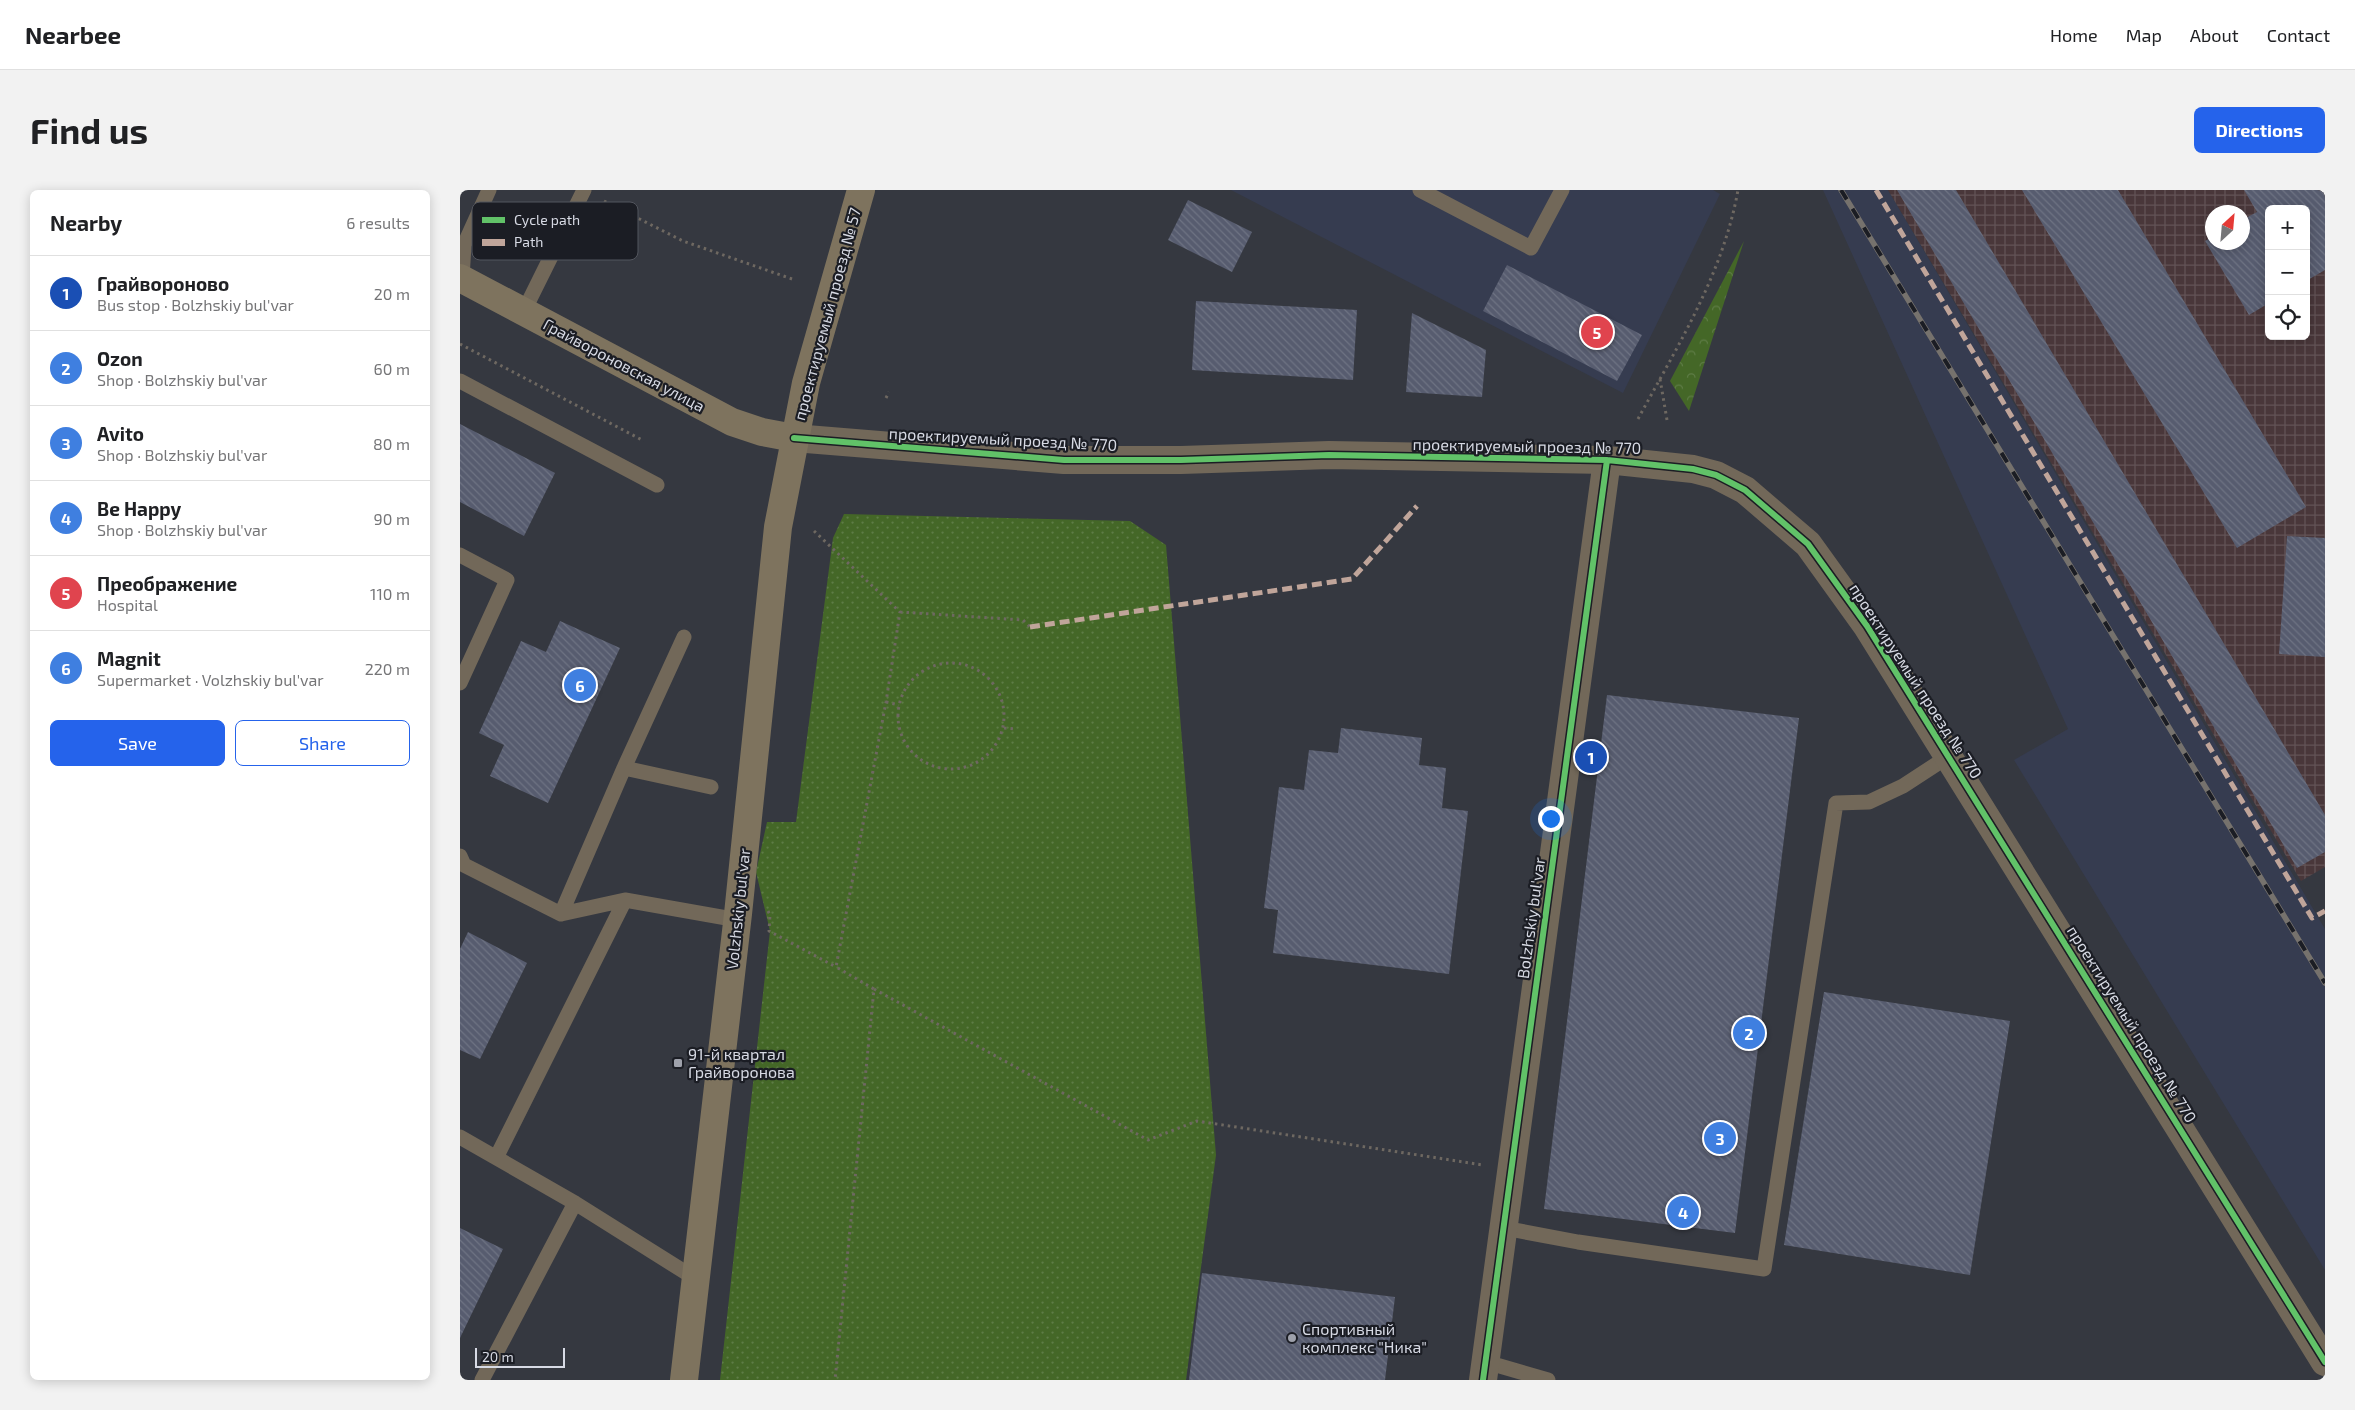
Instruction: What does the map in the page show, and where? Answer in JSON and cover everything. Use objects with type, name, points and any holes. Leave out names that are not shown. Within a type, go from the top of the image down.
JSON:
[{"type":"main road","name":"проектируемый проезд № 57","points":[[794,438],[806,383],[861,190]]},
{"type":"main road","name":"Грайвороновская улица","points":[[461,278],[523,313],[732,422],[762,432],[794,438]]},
{"type":"main road","name":"Volzhskiy bul'var","points":[[684,1380],[738,920],[778,527],[794,438]]},
{"type":"street","name":"проектируемый проезд № 770","points":[[794,438],[1064,460],[1182,460],[1329,455],[1607,460],[1693,469],[1716,475],[1746,490],[1808,544],[1866,626],[1949,756],[2325,1362]]},
{"type":"street","name":"Bolzhskiy bul'var","points":[[1484,1371],[1607,460]]},
{"type":"lane","points":[[484,202],[489,190]]},
{"type":"lane","points":[[1420,190],[1531,248],[1562,190]]},
{"type":"lane","points":[[461,278],[464,245],[472,227]]},
{"type":"lane","points":[[523,313],[550,260]]},
{"type":"lane","points":[[460,381],[658,485]]},
{"type":"lane","points":[[460,555],[508,580],[460,683]]},
{"type":"lane","points":[[561,914],[624,768],[684,637]]},
{"type":"lane","points":[[1504,1228],[1578,1242],[1764,1269],[1836,803],[1869,802],[1903,786],[1949,756]]},
{"type":"lane","points":[[624,768],[711,787]]},
{"type":"lane","points":[[460,856],[464,865],[561,914],[625,900],[738,920]]},
{"type":"lane","points":[[497,1156],[625,900]]},
{"type":"lane","points":[[460,1136],[575,1202],[696,1279]]},
{"type":"lane","points":[[482,1380],[575,1202]]},
{"type":"lane","points":[[1484,1371],[1548,1380]]},
{"type":"path","points":[[1638,419],[1699,307],[1721,258],[1738,190]]},
{"type":"path","points":[[584,191],[606,202]]},
{"type":"path","points":[[638,218],[683,241],[795,280]]},
{"type":"path","points":[[460,344],[644,441]]},
{"type":"path","points":[[1660,379],[1668,420]]},
{"type":"path","points":[[886,398],[889,392]]},
{"type":"path","points":[[814,531],[900,612],[1023,620],[1030,627]]},
{"type":"path","points":[[836,967],[886,702],[900,612]]},
{"type":"path","points":[[942,664],[963,664],[982,672],[996,688],[1004,707],[1004,728],[995,747],[980,762],[960,769],[939,769],[920,760],[906,745],[898,726],[899,705],[907,686],[922,671],[942,664]]},
{"type":"path","points":[[886,702],[899,705]]},
{"type":"path","points":[[1004,728],[1018,729]]},
{"type":"path","points":[[769,932],[836,967],[1148,1140],[1198,1121],[1493,1166]]},
{"type":"path","points":[[835,1380],[874,989]]},
{"type":"shaded area","points":[[1231,190],[1713,190],[1720,194],[1623,393]]},
{"type":"shaded area","points":[[1823,190],[1888,190],[2325,929],[2325,1270],[2014,760],[2068,729]]},
{"type":"shaded area","points":[[1888,190],[2325,190],[2325,867],[2301,881]]},
{"type":"green space","points":[[1744,241],[1689,411],[1670,381]]},
{"type":"green space","points":[[844,514],[1130,521],[1166,545],[1216,1155],[1186,1380],[720,1380],[770,931],[756,872],[767,822],[796,822],[833,538]]},
{"type":"building","points":[[1897,190],[1956,190],[2325,815],[2325,852],[2297,868]]},
{"type":"building","points":[[2022,190],[2118,190],[2306,507],[2237,548]]},
{"type":"building","points":[[2244,190],[2325,190],[2325,270],[2310,279],[2310,205],[2265,205],[2265,305],[2249,315],[2210,250],[2250,250],[2250,216],[2257,212]]},
{"type":"building","points":[[1188,200],[1252,232],[1232,272],[1168,240]]},
{"type":"building","points":[[1507,265],[1642,335],[1617,381],[1483,311]]},
{"type":"building","points":[[1196,301],[1357,310],[1353,380],[1192,370]]},
{"type":"building","points":[[1412,313],[1486,350],[1482,397],[1406,392]]},
{"type":"building","points":[[460,424],[555,473],[524,536],[460,502]]},
{"type":"building","points":[[2287,536],[2325,538],[2325,657],[2279,654]]},
{"type":"building","points":[[560,621],[620,648],[548,803],[490,776],[504,745],[479,733],[521,641],[546,652]]},
{"type":"building","points":[[1607,695],[1799,718],[1735,1233],[1544,1209]]},
{"type":"building","points":[[1341,728],[1422,738],[1419,765],[1446,768],[1442,808],[1468,811],[1449,974],[1273,953],[1278,910],[1264,908],[1279,787],[1304,790],[1309,750],[1338,753]]},
{"type":"building","points":[[468,932],[527,963],[480,1059],[460,1050],[460,949]]},
{"type":"building","points":[[1824,992],[2010,1021],[1970,1275],[1784,1245]]},
{"type":"building","points":[[460,1228],[503,1249],[460,1338]]},
{"type":"building","name":"Спортивный комплекс \"Ника\"","points":[[1202,1273],[1395,1297],[1385,1380],[1189,1380]]},
{"type":"railway","points":[[1841,190],[2325,983]]},
{"type":"marked path","points":[[1876,190],[2312,918],[2325,911]]},
{"type":"marked path","points":[[1030,627],[1352,579],[1417,506]]},
{"type":"cycle path","points":[[794,438],[1064,460],[1181,460],[1329,455],[1607,460],[1693,469],[1716,475],[1745,490],[1808,544],[1867,626],[2325,1362]]},
{"type":"cycle path","points":[[1483,1380],[1607,460]]},
{"type":"place","name":"Преображение","points":[[1597,332]]},
{"type":"place","name":"Magnit","points":[[580,685]]},
{"type":"place","name":"Грайвороново","points":[[1591,757]]},
{"type":"place","name":"Ozon","points":[[1749,1033]]},
{"type":"place","name":"91-й квартал Грайворонова","points":[[678,1063]]},
{"type":"place","name":"Avito","points":[[1720,1138]]},
{"type":"place","name":"Be Happy","points":[[1683,1212]]},
{"type":"place","name":"Спортивный комплекс \"Ника\"","points":[[1292,1338]]}]
